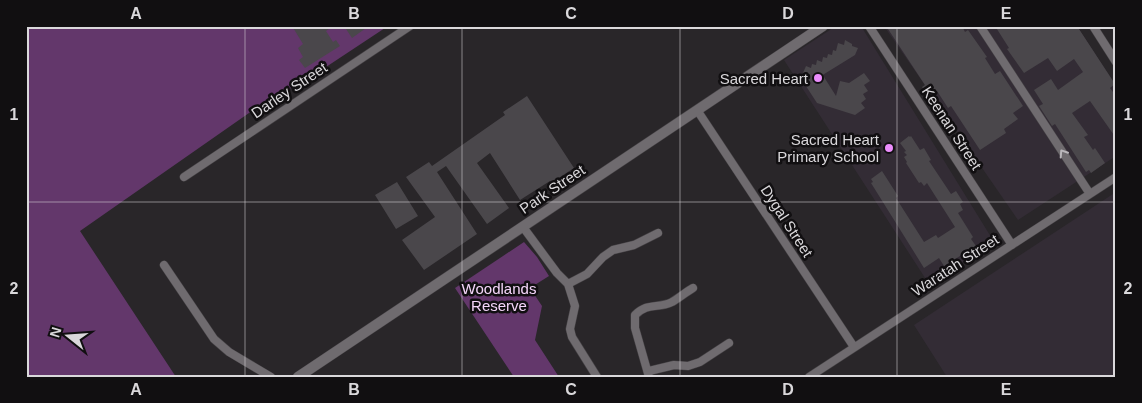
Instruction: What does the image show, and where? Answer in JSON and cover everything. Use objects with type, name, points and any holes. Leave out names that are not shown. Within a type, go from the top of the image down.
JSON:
[{"type":"street","name":"Darley Street","points":[[184,177],[410,26]]},
{"type":"street","name":"Park Street","points":[[298,377],[823,26]]},
{"type":"street","name":"Keenan Street","points":[[869,26],[1012,245]]},
{"type":"street","points":[[980,26],[1090,194]]},
{"type":"street","points":[[1093,26],[1116,62]]},
{"type":"street","name":"Dygal Street","points":[[698,110],[854,347]]},
{"type":"street","name":"Waratah Street","points":[[809,377],[1116,177]]},
{"type":"street","points":[[523,227],[568,284],[575,306],[570,329],[572,337],[598,377]]},
{"type":"street","points":[[568,284],[587,274],[613,250],[634,245],[658,233]]},
{"type":"street","points":[[164,265],[214,339],[229,352],[271,377]]},
{"type":"street","points":[[692,288],[672,302],[649,306],[641,309],[635,315],[635,328],[649,374],[674,365],[688,366],[700,362],[730,343]]},
{"type":"shaded area","name":"Sacred Heart Primary School","points":[[836,26],[861,26],[991,237],[988,246],[929,284],[784,60]]},
{"type":"shaded area","points":[[884,26],[1077,26],[1116,86],[1116,156],[1018,220]]},
{"type":"shaded area","points":[[1116,192],[1116,377],[947,377],[914,325]]},
{"type":"green space","points":[[26,26],[388,26],[323,69],[249,113],[80,231],[176,377],[26,377]]},
{"type":"green space","name":"Woodlands Reserve","points":[[524,242],[537,257],[549,276],[530,288],[542,306],[535,340],[559,377],[514,377],[455,288]]},
{"type":"building","points":[[292,26],[333,26],[326,31],[333,42],[336,40],[340,46],[305,68],[299,60],[303,57],[298,48],[303,44]]},
{"type":"building","points":[[344,26],[369,26],[352,38]]},
{"type":"building","points":[[886,26],[962,26],[965,32],[968,30],[987,57],[985,58],[995,74],[1000,71],[1023,106],[1013,113],[1018,119],[1004,129],[1006,133],[980,150],[951,106],[948,108],[937,91],[929,97],[922,87],[925,85]]},
{"type":"building","points":[[995,26],[1077,26],[1115,84],[1110,88],[1116,96],[1116,138],[1090,101],[1072,113],[1088,135],[1084,137],[1093,150],[1095,148],[1105,163],[1091,173],[1089,170],[1086,172],[1055,124],[1052,126],[1039,106],[1043,104],[1034,90],[1051,79],[1058,90],[1083,72],[1074,59],[1057,71],[1048,58],[1024,73],[1007,49],[1009,48]]},
{"type":"building","name":"Sacred Heart","points":[[845,40],[858,48],[855,55],[821,76],[824,77],[836,96],[840,81],[849,83],[864,73],[870,81],[864,85],[868,91],[863,94],[866,99],[861,103],[865,108],[855,115],[817,103],[804,83],[799,82],[806,66],[811,68],[812,64],[816,65],[817,60],[822,62],[823,57],[827,58],[828,54],[832,55],[833,50],[836,51],[838,43],[844,45]]},
{"type":"building","points":[[527,96],[574,168],[520,200],[490,153],[477,163],[509,208],[487,224],[446,166],[437,172],[477,234],[424,270],[402,240],[435,217],[406,177],[429,162],[432,166],[505,115],[503,112]]},
{"type":"building","points":[[911,136],[920,150],[924,148],[931,160],[929,161],[951,194],[956,191],[963,202],[960,204],[963,210],[958,213],[973,237],[971,239],[976,246],[944,266],[939,258],[924,268],[871,183],[873,182],[871,179],[882,171],[898,196],[896,198],[924,242],[936,235],[938,238],[955,227],[927,183],[924,186],[921,182],[919,183],[906,163],[904,157],[907,155],[904,152],[906,151],[900,143]]},
{"type":"building","points":[[397,182],[418,216],[396,229],[375,195]]},
{"type":"place","name":"Sacred Heart","points":[[818,78]]},
{"type":"place","name":"Sacred Heart Primary School","points":[[889,148]]}]
